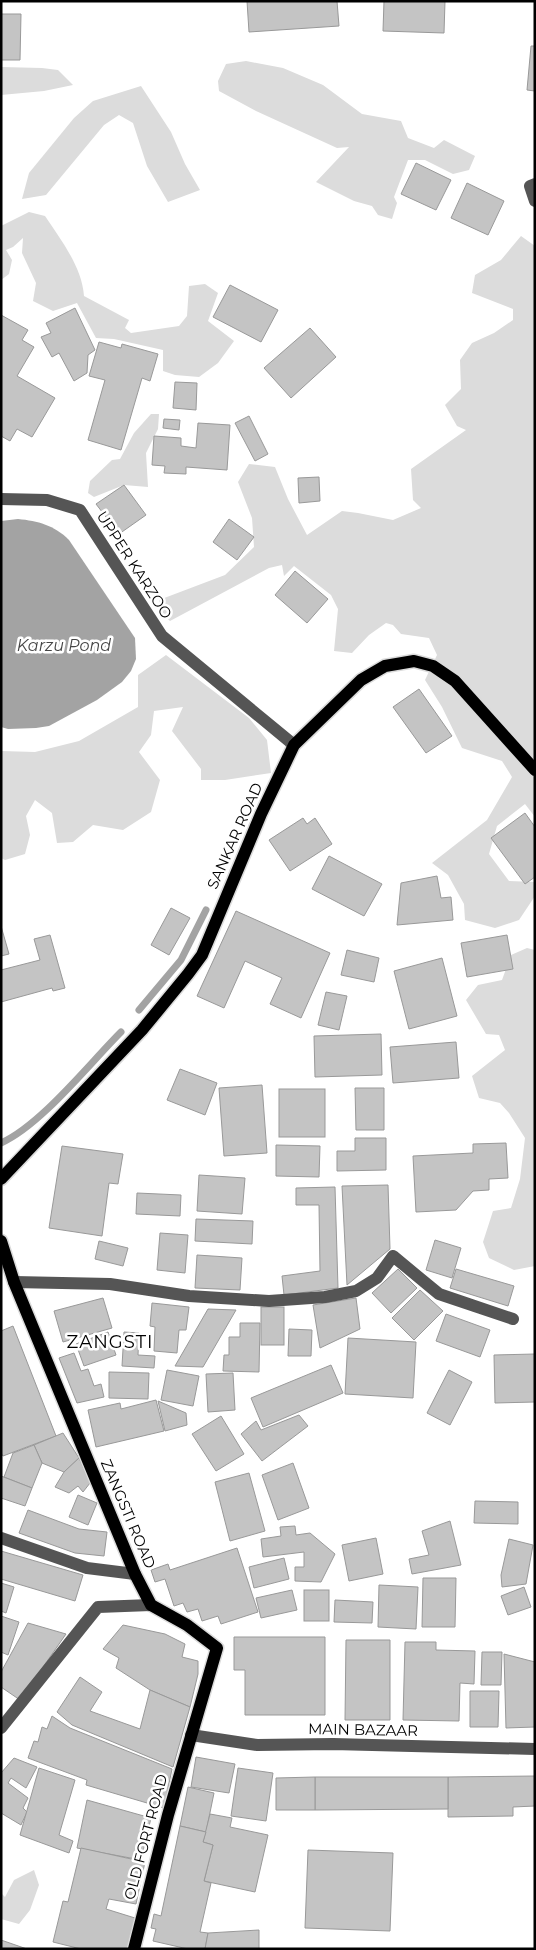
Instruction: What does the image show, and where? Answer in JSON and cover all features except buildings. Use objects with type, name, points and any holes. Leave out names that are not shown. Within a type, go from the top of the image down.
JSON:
[{"type":"main road","name":"SANKAR ROAD","points":[[1,1179],[142,1030],[202,955],[261,814],[294,745],[361,680],[384,666],[414,661],[433,666],[455,682],[535,770]]},
{"type":"main road","name":"ZANGSTI ROAD","points":[[1,1240],[14,1282],[134,1574],[150,1605]]},
{"type":"main road","name":"OLD FORT ROAD","points":[[134,1949],[191,1735],[217,1648],[187,1625],[150,1605]]},
{"type":"street","points":[[535,184],[530,186],[535,201]]},
{"type":"street","name":"UPPER KARZOO","points":[[1,499],[47,500],[80,510],[162,636],[294,745]]},
{"type":"street","points":[[14,1282],[110,1284],[189,1296],[269,1301],[288,1300],[325,1297],[356,1291],[377,1278],[393,1256],[439,1294],[513,1319]]},
{"type":"street","points":[[1,1538],[87,1568],[134,1574]]},
{"type":"street","points":[[1,1728],[98,1606],[150,1605]]},
{"type":"street","name":"MAIN BAZAAR","points":[[191,1735],[257,1745],[333,1744],[535,1749]]},
{"type":"shaded area","points":[[246,61],[283,68],[323,85],[362,114],[401,121],[408,138],[434,148],[444,140],[475,156],[469,170],[453,174],[425,160],[408,160],[394,197],[397,203],[392,219],[378,215],[372,206],[354,201],[316,182],[349,147],[337,148],[256,111],[219,91],[218,81],[226,64]]},
{"type":"shaded area","points":[[1,67],[58,70],[73,85],[44,91],[1,95]]},
{"type":"shaded area","points":[[141,86],[171,132],[185,164],[200,190],[168,202],[147,166],[133,123],[119,115],[104,125],[46,195],[22,199],[29,173],[74,118],[93,101]]},
{"type":"shaded area","points":[[29,212],[45,216],[58,235],[75,264],[84,296],[129,320],[125,328],[131,333],[179,326],[187,316],[189,286],[205,284],[218,293],[208,321],[234,341],[218,363],[199,377],[175,375],[163,371],[163,350],[114,339],[96,338],[77,303],[53,311],[33,301],[36,283],[22,253],[23,238],[13,247],[6,250],[12,260],[9,274],[1,280],[1,226]]},
{"type":"shaded area","points":[[521,236],[535,246],[535,817],[525,804],[497,826],[489,854],[509,881],[535,882],[535,896],[519,920],[495,928],[465,920],[464,904],[448,875],[432,863],[487,820],[512,777],[502,761],[462,748],[442,707],[425,680],[437,655],[429,638],[401,634],[393,625],[386,623],[369,635],[352,653],[334,651],[338,609],[331,595],[294,566],[284,576],[282,565],[269,568],[170,621],[161,613],[159,600],[225,575],[254,547],[252,518],[238,482],[249,464],[275,467],[288,499],[307,535],[342,511],[393,520],[421,508],[413,500],[411,469],[466,430],[457,426],[445,405],[461,389],[460,360],[472,343],[494,333],[513,320],[513,309],[472,293],[475,275],[501,260]]},
{"type":"shaded area","points":[[151,414],[159,414],[158,429],[146,453],[148,487],[124,485],[94,497],[88,493],[90,481],[112,460],[120,459],[134,433]]},
{"type":"shaded area","points":[[166,655],[249,718],[267,740],[271,773],[225,780],[201,780],[201,769],[172,731],[183,707],[154,711],[151,735],[139,752],[160,780],[151,812],[123,830],[93,825],[73,842],[57,843],[52,813],[35,800],[26,816],[30,835],[25,854],[5,860],[1,858],[1,751],[35,752],[79,741],[138,707],[138,675]]},
{"type":"shaded area","points":[[527,948],[535,950],[535,1266],[514,1270],[489,1258],[483,1242],[493,1211],[511,1208],[520,1179],[525,1138],[509,1113],[500,1103],[479,1098],[472,1076],[505,1050],[499,1035],[486,1034],[466,1000],[478,985],[502,980],[511,955]]},
{"type":"shaded area","points":[[34,1870],[39,1885],[30,1910],[19,1924],[1,1919],[1,1893],[5,1897],[14,1880]]},
{"type":"water","name":"Karzu Pond","points":[[18,519],[45,525],[58,531],[69,540],[135,638],[136,659],[131,671],[122,682],[97,700],[49,726],[8,729],[1,727],[1,521]]},
{"type":"waterway","points":[[139,1010],[181,960],[206,910]]},
{"type":"waterway","points":[[1,1143],[32,1123],[64,1093],[121,1032]]},
{"type":"district","name":"ZANGSTI","points":[[110,1342]]}]
